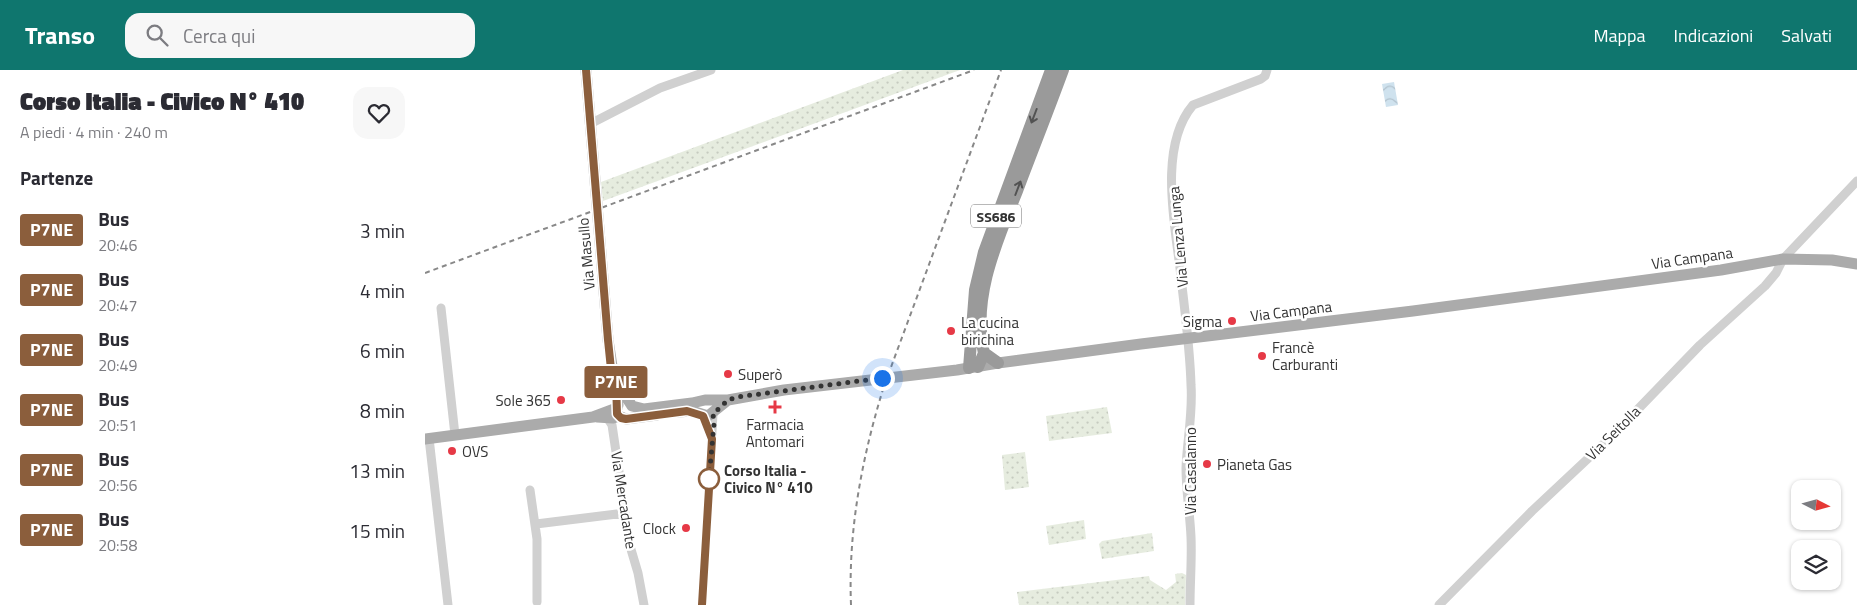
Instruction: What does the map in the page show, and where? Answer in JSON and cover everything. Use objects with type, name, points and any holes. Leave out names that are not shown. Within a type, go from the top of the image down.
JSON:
[{"type":"highway","name":"SS686","points":[[973,367],[972,320],[980,264],[1051,70]]},
{"type":"highway","name":"SS686","points":[[983,354],[981,331],[982,300],[988,268],[1063,70]]},
{"type":"highway","points":[[973,367],[983,354],[998,363]]},
{"type":"main road","name":"Via Masullo","points":[[586,70],[611,369],[616,382],[631,405]]},
{"type":"main road","name":"Via Campana","points":[[617,415],[622,402],[644,409],[728,400],[784,390],[1187,338],[1423,310],[1721,270],[1783,259],[1832,260],[1857,264]]},
{"type":"main road","name":"Via Masullo","points":[[616,382],[617,415]]},
{"type":"main road","points":[[708,414],[728,400]]},
{"type":"main road","points":[[706,401],[715,406],[708,414]]},
{"type":"main road","name":"Via Campana","points":[[427,438],[593,417],[687,411],[708,414]]},
{"type":"street","points":[[590,124],[660,88],[711,70]]},
{"type":"street","name":"Via Lenza Lunga","points":[[1187,338],[1173,219],[1173,162],[1179,131],[1193,105],[1261,78],[1265,76],[1267,70]]},
{"type":"street","name":"Via Seitolla","points":[[1439,605],[1532,512],[1612,436],[1700,345],[1765,286],[1776,274],[1783,259],[1857,181]]},
{"type":"street","points":[[441,308],[455,435]]},
{"type":"street","name":"Via Casalanno","points":[[1187,338],[1191,385],[1186,470],[1191,558],[1190,605]]},
{"type":"street","points":[[702,605],[712,439],[708,414]]},
{"type":"street","name":"Via Mercadante","points":[[617,415],[625,513],[643,605]]},
{"type":"street","points":[[427,438],[448,605]]},
{"type":"street","points":[[529,490],[536,524],[538,556],[537,602]]},
{"type":"street","points":[[536,524],[625,513]]},
{"type":"shaded area","points":[[903,70],[960,70],[603,201],[601,182]]},
{"type":"shaded area","points":[[1107,407],[1112,433],[1049,441],[1046,416]]},
{"type":"shaded area","points":[[1025,452],[1029,487],[1005,490],[1002,455]]},
{"type":"shaded area","points":[[1084,520],[1086,539],[1049,545],[1046,526]]},
{"type":"shaded area","points":[[1152,533],[1154,551],[1102,559],[1099,544],[1102,541]]},
{"type":"shaded area","points":[[1182,573],[1186,575],[1185,605],[1019,605],[1017,592],[1149,576],[1150,580],[1166,590],[1176,582],[1175,574]]},
{"type":"water","points":[[1394,82],[1398,105],[1386,107],[1382,84]]},
{"type":"railway","points":[[425,273],[974,70]]},
{"type":"railway","points":[[851,605],[854,521],[863,467],[876,413],[884,386],[1001,70]]},
{"type":"bus line","name":"P7NE","points":[[586,70],[608,340],[611,369],[616,382],[617,414],[621,418],[626,419],[687,411],[701,414],[712,439],[702,605]]},
{"type":"place","name":"Sigma","points":[[1232,321]]},
{"type":"place","name":"La cucina birichina","points":[[951,331]]},
{"type":"place","name":"Francè Carburanti","points":[[1262,356]]},
{"type":"place","name":"Superò","points":[[728,374]]},
{"type":"place","name":"Sole 365","points":[[561,400]]},
{"type":"place","name":"Farmacia Antomari","points":[[775,407]]},
{"type":"place","name":"OVS","points":[[452,451]]},
{"type":"place","name":"Pianeta Gas","points":[[1207,464]]},
{"type":"place","name":"Corso Italia - Civico N° 410","points":[[709,479]]},
{"type":"place","name":"Clock","points":[[686,528]]},
{"type":"route","points":[[709,479],[714,424],[713,414],[728,400],[784,390],[882,378]]}]
